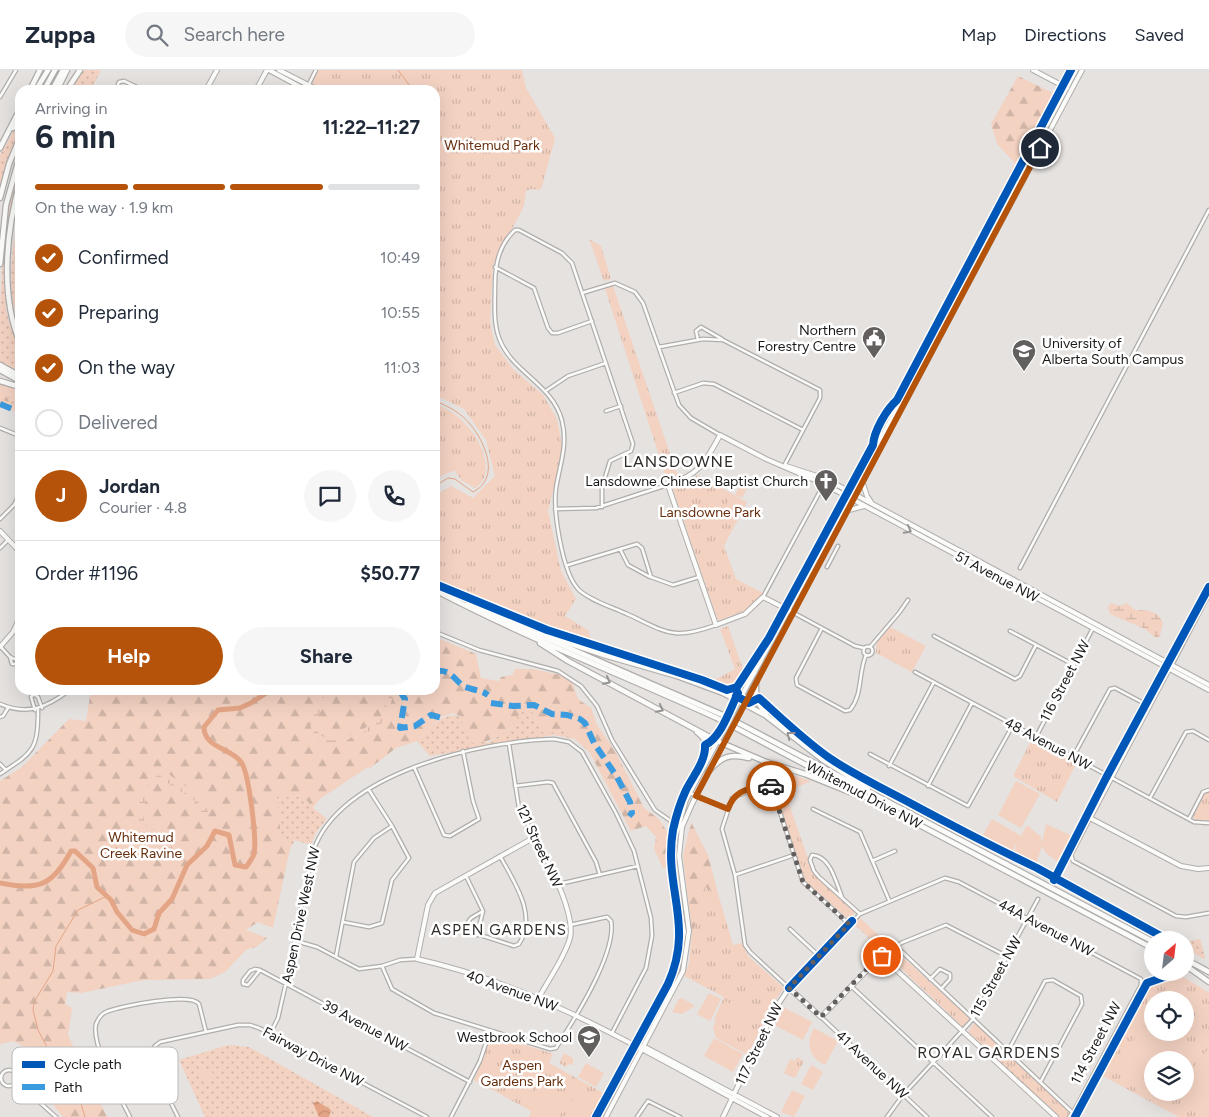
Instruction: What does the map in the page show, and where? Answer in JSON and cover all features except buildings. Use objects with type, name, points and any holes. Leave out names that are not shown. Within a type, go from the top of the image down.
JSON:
[{"type":"highway","points":[[32,85],[40,70]]},
{"type":"highway","points":[[39,85],[48,70]]},
{"type":"highway","points":[[47,85],[55,70]]},
{"type":"highway","points":[[54,85],[62,70]]},
{"type":"highway","points":[[60,85],[67,70]]},
{"type":"highway","points":[[71,85],[80,70]]},
{"type":"highway","points":[[0,149],[15,119]]},
{"type":"highway","points":[[0,149],[15,125]]},
{"type":"highway","points":[[0,198],[15,149]]},
{"type":"highway","points":[[0,264],[6,205],[15,173]]},
{"type":"highway","points":[[15,203],[7,258],[7,292],[12,324],[15,331]]},
{"type":"highway","points":[[12,215],[15,207]]},
{"type":"highway","points":[[0,365],[15,373]]},
{"type":"highway","points":[[0,370],[15,378]]},
{"type":"highway","points":[[0,381],[15,386]]},
{"type":"highway","name":"Whitemud Drive NW","points":[[440,591],[721,720],[1144,938]]},
{"type":"highway","points":[[520,628],[677,676],[723,693],[772,720],[823,760],[885,803]]},
{"type":"highway","points":[[520,628],[568,661],[717,740],[766,762]]},
{"type":"highway","points":[[723,693],[735,692],[754,673]]},
{"type":"highway","points":[[756,682],[754,694],[757,702],[772,720]]},
{"type":"highway","points":[[675,717],[704,738],[708,751],[704,764]]},
{"type":"highway","points":[[708,772],[724,757],[732,755],[766,762],[805,774],[885,803]]},
{"type":"highway","name":"Whitemud Drive NW","points":[[885,803],[1144,944]]},
{"type":"highway","points":[[1194,965],[1209,970]]},
{"type":"highway","points":[[1194,969],[1209,980]]},
{"type":"main road","points":[[208,85],[216,70]]},
{"type":"main road","points":[[259,85],[268,70],[300,85]]},
{"type":"main road","points":[[280,70],[302,85]]},
{"type":"main road","points":[[1034,70],[1068,89]]},
{"type":"main road","points":[[606,1117],[683,971],[687,956],[689,931],[679,856],[680,827],[847,512],[853,497],[863,483],[1068,89],[1076,70]]},
{"type":"main road","points":[[600,1117],[674,979],[682,955],[684,932],[674,856],[689,793],[788,610],[853,497],[1068,89],[1082,70]]},
{"type":"main road","points":[[720,435],[706,462],[697,471],[668,485],[716,625],[745,614],[763,597],[794,613]]},
{"type":"main road","name":"51 Avenue NW","points":[[720,435],[832,489],[875,505],[1094,627]]},
{"type":"main road","name":"51 Avenue NW","points":[[784,466],[826,479],[865,506],[1208,687]]},
{"type":"main road","points":[[863,483],[866,496],[875,505]]},
{"type":"main road","points":[[853,497],[886,511]]},
{"type":"main road","points":[[847,512],[857,507],[865,506]]},
{"type":"main road","points":[[0,531],[15,547]]},
{"type":"main road","points":[[0,646],[15,628]]},
{"type":"main road","points":[[1170,667],[1090,818],[1181,866],[1198,869],[1209,868]]},
{"type":"main road","points":[[417,959],[428,905],[436,891],[535,837]]},
{"type":"main road","name":"121 Street NW","points":[[535,837],[559,884],[570,925],[569,941],[538,999]]},
{"type":"main road","points":[[821,1017],[881,956],[1056,1117]]},
{"type":"main road","name":"40 Avenue NW","points":[[417,959],[493,982],[575,1014],[638,1046],[655,1052],[767,1117]]},
{"type":"main road","name":"41 Avenue NW","points":[[789,988],[821,1017]]},
{"type":"main road","name":"117 Street NW","points":[[723,1117],[775,1009],[789,988]]},
{"type":"main road","points":[[650,1036],[650,1044],[655,1052]]},
{"type":"main road","name":"40 Avenue NW","points":[[643,1048],[655,1057],[777,1117]]},
{"type":"main road","points":[[638,1058],[646,1056],[655,1057]]},
{"type":"street","points":[[0,97],[16,70]]},
{"type":"street","points":[[308,85],[316,70]]},
{"type":"street","points":[[119,85],[121,81],[133,85]]},
{"type":"street","points":[[1020,568],[1209,211]]},
{"type":"street","points":[[602,507],[602,487],[610,461],[630,452],[634,447],[621,406],[570,261],[562,253],[519,230],[514,230],[502,247],[496,267],[495,319],[499,339],[510,356],[546,390],[561,416],[565,437],[565,452],[557,485],[555,509],[557,527],[573,582],[584,594],[664,631],[687,634],[716,625]]},
{"type":"street","points":[[496,267],[533,287],[551,332],[556,333],[592,321]]},
{"type":"street","points":[[582,293],[615,282],[639,296],[643,302],[674,393],[703,383],[714,384],[803,430]]},
{"type":"street","points":[[698,340],[697,329],[701,327],[808,383],[821,392],[784,466]]},
{"type":"street","points":[[659,348],[698,340],[723,340]]},
{"type":"street","points":[[546,390],[568,376],[606,363]]},
{"type":"street","name":"51 Avenue NW","points":[[674,393],[684,412],[694,421],[720,435]]},
{"type":"street","points":[[606,411],[621,406]]},
{"type":"street","points":[[0,428],[15,434]]},
{"type":"street","points":[[763,597],[826,479]]},
{"type":"street","points":[[555,509],[602,507],[668,485]]},
{"type":"street","points":[[0,520],[15,503]]},
{"type":"street","points":[[0,548],[8,540]]},
{"type":"street","points":[[568,565],[635,544],[641,546],[651,577]]},
{"type":"street","points":[[827,567],[838,546]]},
{"type":"street","points":[[620,548],[626,564],[651,577],[673,585],[699,577]]},
{"type":"street","points":[[1170,667],[1209,594]]},
{"type":"street","points":[[794,613],[864,648],[870,647],[899,614],[908,600]]},
{"type":"street","name":"116 Street NW","points":[[1036,737],[1094,627]]},
{"type":"street","points":[[822,628],[795,682],[848,711],[859,692],[861,670],[866,655],[864,648]]},
{"type":"street","points":[[1010,631],[1074,665]]},
{"type":"street","points":[[440,634],[479,650],[558,671],[581,686],[596,706],[612,740],[630,765],[651,804],[661,816],[680,827]]},
{"type":"street","points":[[934,636],[1016,679],[1036,645]]},
{"type":"street","points":[[0,646],[10,657]]},
{"type":"street","points":[[866,655],[872,653],[870,647]]},
{"type":"street","name":"48 Avenue NW","points":[[915,672],[1189,819],[1200,824],[1209,823]]},
{"type":"street","points":[[889,766],[934,682]]},
{"type":"street","points":[[1073,757],[1111,688],[1149,706]]},
{"type":"street","points":[[33,695],[32,697],[38,709]]},
{"type":"street","points":[[0,774],[24,760],[34,746],[38,731],[38,697],[35,695]]},
{"type":"street","points":[[0,705],[21,711],[38,709],[62,695]]},
{"type":"street","points":[[928,786],[972,703]]},
{"type":"street","points":[[0,716],[3,716],[8,708]]},
{"type":"street","points":[[870,754],[889,766],[968,806],[1013,725]]},
{"type":"street","points":[[1150,798],[1184,734],[1188,730],[1209,740]]},
{"type":"street","name":"Aspen Drive West NW","points":[[270,1034],[277,1020],[286,984],[310,864],[318,839],[337,813],[369,790],[414,767],[463,751],[509,744],[554,739],[572,744],[585,756],[616,813],[632,845],[638,866]]},
{"type":"street","name":"121 Street NW","points":[[509,744],[519,808],[535,837]]},
{"type":"street","points":[[414,767],[435,819],[446,836],[463,830],[479,819],[473,804],[463,751]]},
{"type":"street","points":[[0,764],[6,770]]},
{"type":"street","points":[[515,786],[552,782],[596,862],[600,875]]},
{"type":"street","points":[[794,855],[735,875],[722,829],[732,798],[737,794],[767,784],[771,785],[803,882],[849,924]]},
{"type":"street","points":[[343,922],[369,927],[382,922],[392,880],[408,860],[408,855],[392,826],[369,790]]},
{"type":"street","points":[[1189,819],[1207,790]]},
{"type":"street","points":[[689,793],[728,809]]},
{"type":"street","points":[[814,809],[858,831],[889,901]]},
{"type":"street","points":[[1090,818],[1071,857],[1073,861],[1176,916],[1186,918],[1209,913]]},
{"type":"street","points":[[336,956],[355,860],[374,838],[392,826]]},
{"type":"street","points":[[872,861],[895,851]]},
{"type":"street","points":[[483,911],[469,920],[466,925],[468,931],[518,945],[526,932],[527,922],[518,890],[500,856]]},
{"type":"street","points":[[842,898],[828,866],[822,859],[812,856],[810,860],[816,873],[842,898],[860,914]]},
{"type":"street","points":[[559,884],[638,866],[651,918],[652,936],[645,970],[612,1033]]},
{"type":"street","points":[[465,875],[483,911],[477,934]]},
{"type":"street","name":"41 Avenue NW","points":[[735,875],[745,945],[750,952],[789,988]]},
{"type":"street","name":"117 Street NW","points":[[789,988],[860,914],[938,880],[949,878]]},
{"type":"street","name":"44A Avenue NW","points":[[949,878],[1028,918],[1142,981]]},
{"type":"street","name":"115 Street NW","points":[[887,1117],[903,1094],[973,1019],[1038,899]]},
{"type":"street","points":[[382,966],[389,984],[397,993],[439,1015],[550,1049],[556,1048],[609,949],[612,930],[611,921],[607,917],[570,925]]},
{"type":"street","points":[[1008,957],[946,925],[901,942],[897,947],[1008,1051],[1073,1116]]},
{"type":"street","points":[[790,929],[819,956]]},
{"type":"street","name":"40 Avenue NW","points":[[296,941],[317,947],[359,969],[382,966],[400,960],[417,959]]},
{"type":"street","points":[[930,979],[940,969],[950,974],[950,979],[941,989]]},
{"type":"street","points":[[251,970],[260,970],[248,985],[243,984],[243,980],[251,970]]},
{"type":"street","name":"39 Avenue NW","points":[[260,970],[470,1082]]},
{"type":"street","points":[[1008,1051],[1043,983],[1052,980],[1083,998],[1082,1004],[1040,1082]]},
{"type":"street","name":"114 Street NW","points":[[1073,1116],[1142,981]]},
{"type":"street","points":[[851,986],[992,1117]]},
{"type":"street","points":[[100,1047],[96,1029],[101,1016],[108,1012],[152,1002],[193,999],[199,1004],[206,1032]]},
{"type":"street","name":"41 Avenue NW","points":[[821,1017],[927,1117]]},
{"type":"street","name":"Fairway Drive NW","points":[[156,1047],[160,1042],[244,1024],[256,1026],[427,1117]]},
{"type":"street","points":[[451,1117],[482,1058],[490,1031]]},
{"type":"street","points":[[12,1070],[7,1070],[1,1078],[5,1085],[12,1085]]},
{"type":"street","points":[[637,1117],[647,1101],[680,1117]]},
{"type":"street","points":[[42,1104],[56,1117]]},
{"type":"street","points":[[124,1104],[130,1117]]},
{"type":"street","name":"Fairway Drive NW","points":[[172,1104],[178,1117]]},
{"type":"green space","points":[[83,70],[101,70],[94,85],[74,85]]},
{"type":"green space","name":"Whitemud Park","points":[[319,70],[522,70],[526,88],[555,138],[542,187],[539,190],[531,189],[526,191],[524,206],[493,265],[490,322],[495,345],[513,369],[543,395],[557,419],[563,451],[548,511],[561,571],[576,599],[565,616],[589,631],[591,641],[468,594],[440,580],[440,493],[451,486],[473,498],[495,476],[486,440],[464,409],[440,397],[440,85],[314,85],[311,83]]},
{"type":"green space","points":[[1018,76],[1057,95],[985,232],[982,229],[1015,163],[997,144],[991,124]]},
{"type":"green space","points":[[15,130],[15,145],[0,186],[0,155]]},
{"type":"green space","points":[[15,179],[15,196],[8,228],[4,275],[6,308],[15,336],[15,370],[0,362],[2,261]]},
{"type":"green space","points":[[15,235],[15,311],[11,286]]},
{"type":"green space","points":[[589,239],[601,246],[611,279],[604,281]]},
{"type":"green space","points":[[613,286],[678,477],[667,480],[605,289]]},
{"type":"green space","points":[[0,384],[15,388],[15,411],[0,406]]},
{"type":"green space","points":[[0,384],[15,390],[15,396],[7,393],[9,402],[0,399]]},
{"type":"green space","points":[[440,406],[460,419],[477,440],[486,466],[482,482],[475,488],[461,480],[441,451]]},
{"type":"green space","points":[[440,452],[455,470],[440,477]]},
{"type":"green space","name":"Lansdowne Park","points":[[698,475],[747,502],[724,546],[736,579],[763,593],[745,611],[720,620],[717,619],[673,489]]},
{"type":"green space","points":[[742,481],[749,485],[742,498],[735,495]]},
{"type":"green space","points":[[731,496],[745,504],[737,518],[723,510]]},
{"type":"green space","points":[[1111,603],[1120,606],[1127,603],[1135,610],[1147,611],[1158,615],[1163,623],[1160,636],[1156,638],[1145,629],[1110,614],[1108,607]]},
{"type":"green space","points":[[728,626],[744,672],[741,679],[730,684],[715,680],[735,669],[720,629]]},
{"type":"green space","points":[[890,627],[926,646],[912,672],[876,653],[877,641]]},
{"type":"green space","name":"Whitemud Creek Ravine","points":[[440,639],[476,654],[481,678],[499,681],[501,677],[512,675],[515,669],[533,669],[561,675],[573,684],[578,699],[591,708],[597,725],[615,751],[644,808],[659,819],[671,838],[667,867],[663,868],[654,849],[656,837],[646,826],[631,831],[590,753],[575,739],[570,729],[543,733],[530,708],[498,736],[488,741],[472,743],[463,729],[462,717],[453,713],[441,717],[417,741],[396,748],[370,768],[368,767],[320,799],[313,808],[304,797],[277,796],[281,838],[290,849],[273,928],[258,922],[246,930],[267,938],[256,947],[246,950],[225,972],[210,979],[144,980],[81,993],[67,992],[65,1004],[72,1008],[68,1035],[74,1047],[24,1047],[14,1041],[0,1044],[0,781],[22,767],[69,719],[86,721],[90,695],[440,695]]},
{"type":"green space","points":[[333,695],[320,712],[316,728],[319,734],[329,740],[334,740],[350,735],[374,722],[383,713],[385,695],[393,695],[389,712],[383,722],[370,731],[355,735],[340,745],[319,741],[313,734],[310,720],[323,696]]},
{"type":"green space","points":[[531,708],[535,719],[558,732],[570,729],[575,739],[554,735],[430,756],[417,741],[443,718],[455,715],[462,717],[463,729],[488,743],[509,729],[517,714]]},
{"type":"green space","points":[[1032,739],[1076,764],[1057,802],[1013,776]]},
{"type":"green space","points":[[767,767],[776,769],[812,870],[855,912],[850,920],[805,881]]},
{"type":"green space","points":[[770,768],[811,781],[785,792],[811,868],[854,913],[848,919],[807,881]]},
{"type":"green space","points":[[167,773],[201,797],[209,814],[203,815],[193,799],[166,782],[158,783],[147,798],[143,817],[148,828],[176,834],[164,842],[150,838],[143,833],[139,826],[138,817],[139,807],[146,788],[159,775]]},
{"type":"green space","points":[[1016,781],[1040,794],[1021,828],[998,815]]},
{"type":"green space","points":[[1205,793],[1209,793],[1209,821],[1198,822],[1193,817]]},
{"type":"green space","points":[[277,796],[304,797],[313,808],[327,819],[316,832],[311,845],[295,840],[290,849],[281,838]]},
{"type":"green space","points":[[992,819],[1021,836],[1027,825],[1041,837],[1042,842],[1046,824],[1070,835],[1071,839],[1059,863],[1046,853],[1042,846],[1036,865],[1014,853],[1017,843],[1012,851],[983,835]]},
{"type":"green space","points":[[691,822],[708,855],[719,897],[706,888],[698,920],[692,933],[683,856]]},
{"type":"green space","points":[[706,887],[719,897],[733,945],[742,943],[748,956],[784,988],[774,1002],[748,1055],[716,1038],[713,1027],[716,1021],[714,1019],[724,997],[684,976],[689,964],[692,933],[698,920]]},
{"type":"green space","points":[[859,918],[970,1019],[962,1026],[854,923]]},
{"type":"green space","points":[[860,918],[969,1018],[965,1026],[962,1026],[854,924]]},
{"type":"green space","points":[[1200,939],[1204,959],[1194,953],[1194,940]]},
{"type":"green space","points":[[1149,981],[1190,981],[1209,993],[1209,1117],[1179,1117],[1149,1101],[1194,1101],[1194,1051],[1144,1051],[1144,1098],[1099,1074]]},
{"type":"green space","points":[[709,993],[721,999],[710,1021],[697,1014]]},
{"type":"green space","points":[[682,998],[695,1006],[682,1014],[672,1012],[679,999]]},
{"type":"green space","points":[[725,1001],[749,1014],[742,1028],[717,1015]]},
{"type":"green space","points":[[783,1007],[812,1022],[803,1040],[774,1025]]},
{"type":"green space","points":[[975,1024],[1069,1113],[1066,1117],[1062,1117],[969,1031]]},
{"type":"green space","points":[[976,1024],[1069,1111],[1068,1117],[1059,1117],[969,1033],[972,1025]]},
{"type":"green space","points":[[1142,1025],[1144,1026],[1144,1041],[1168,1041],[1163,1051],[1144,1051],[1144,1078],[1120,1066]]},
{"type":"green space","points":[[814,1028],[838,1041],[825,1065],[815,1058],[810,1049],[809,1044]]},
{"type":"green space","name":"Aspen Gardens Park","points":[[492,1034],[553,1054],[549,1063],[607,1095],[595,1117],[542,1117],[474,1080]]},
{"type":"green space","points":[[714,1038],[743,1054],[733,1072],[704,1056]]},
{"type":"green space","points":[[1176,1044],[1189,1051],[1172,1051]]},
{"type":"green space","points":[[228,1045],[249,1047],[373,1117],[205,1117],[179,1060]]},
{"type":"green space","points":[[1207,1050],[1209,1051],[1209,1082],[1194,1074]]},
{"type":"green space","points":[[564,1053],[573,1058],[573,1065],[568,1064],[566,1067],[559,1063]]},
{"type":"green space","points":[[797,1057],[804,1061],[795,1078],[784,1073],[790,1059],[795,1061]]},
{"type":"green space","points":[[586,1063],[604,1073],[596,1087],[578,1077]]},
{"type":"green space","points":[[811,1065],[823,1072],[813,1090],[801,1084]]},
{"type":"green space","points":[[201,1068],[211,1070],[215,1078],[204,1079],[201,1074]]},
{"type":"green space","points":[[527,1076],[535,1077],[537,1082],[527,1099],[523,1101],[518,1098],[517,1094]]},
{"type":"green space","points":[[1194,1077],[1209,1085],[1209,1115],[1182,1101],[1194,1101]]},
{"type":"green space","points":[[544,1088],[564,1099],[560,1108],[563,1110],[559,1117],[529,1117],[536,1096],[539,1097]]},
{"type":"green space","points":[[579,1089],[598,1100],[589,1117],[564,1117]]},
{"type":"green space","points":[[792,1090],[805,1096],[794,1117],[781,1112]]},
{"type":"green space","name":"Whitemud Creek Ravine","points":[[53,1104],[101,1104],[107,1117],[63,1117]]},
{"type":"water","points":[[317,1101],[331,1110],[329,1117],[319,1117],[313,1103]]},
{"type":"waterway","points":[[398,70],[409,85]]},
{"type":"waterway","points":[[440,403],[463,416],[470,424],[481,440],[488,459],[486,478],[482,486],[473,492],[455,479],[448,478],[440,483]]},
{"type":"waterway","points":[[0,883],[24,886],[43,883],[57,872],[71,851],[75,851],[93,868],[97,887],[111,900],[117,912],[132,930],[144,934],[154,929],[159,913],[172,899],[187,865],[207,846],[215,831],[229,835],[235,865],[246,867],[254,854],[255,847],[252,807],[244,768],[237,757],[213,744],[208,739],[204,727],[218,710],[240,708],[263,695]]},
{"type":"waterway","points":[[47,1047],[38,1030],[33,1010],[34,1002],[53,971],[56,946],[78,910],[107,896]]},
{"type":"waterway","points":[[81,1104],[85,1117]]},
{"type":"marked path","points":[[0,404],[15,410]]},
{"type":"marked path","points":[[440,671],[450,674],[461,685],[488,695]]},
{"type":"marked path","points":[[402,695],[405,699],[400,728],[415,726],[431,715],[442,718]]},
{"type":"marked path","points":[[491,703],[513,706],[534,705],[552,714],[567,715],[580,719],[585,723],[594,743],[617,777],[630,802],[632,813],[629,816]]},
{"type":"cycle path","points":[[440,586],[547,630],[702,680],[727,690],[737,687],[769,638],[873,445],[881,421],[897,400],[1071,70]]},
{"type":"cycle path","points":[[1054,880],[1106,778],[1209,587]]},
{"type":"cycle path","points":[[596,1117],[668,984],[676,963],[679,924],[672,870],[673,830],[686,790],[701,763],[705,745],[720,730],[738,693],[735,688]]},
{"type":"cycle path","points":[[736,696],[749,703],[759,698],[810,743],[848,770],[958,829],[1037,868],[1152,931]]},
{"type":"cycle path","points":[[789,988],[852,921]]},
{"type":"cycle path","points":[[1075,1117],[1147,983],[1153,981]]},
{"type":"way so far","points":[[771,786],[803,882],[849,924],[789,988],[821,1017],[878,957],[882,956]]},
{"type":"place","name":"Northern Forestry Centre","points":[[874,359]]},
{"type":"place","name":"University of Alberta South Campus","points":[[1024,372]]},
{"type":"place","name":"Lansdowne Chinese Baptist Church","points":[[826,502]]},
{"type":"place","name":"Westbrook School","points":[[589,1058]]},
{"type":"district","name":"LANSDOWNE","points":[[679,461]]},
{"type":"district","name":"ASPEN GARDENS","points":[[499,930]]},
{"type":"district","name":"ROYAL GARDENS","points":[[989,1052]]},
{"type":"route","points":[[771,786],[767,784],[737,794],[732,798],[728,809],[696,796],[1040,148]]}]
